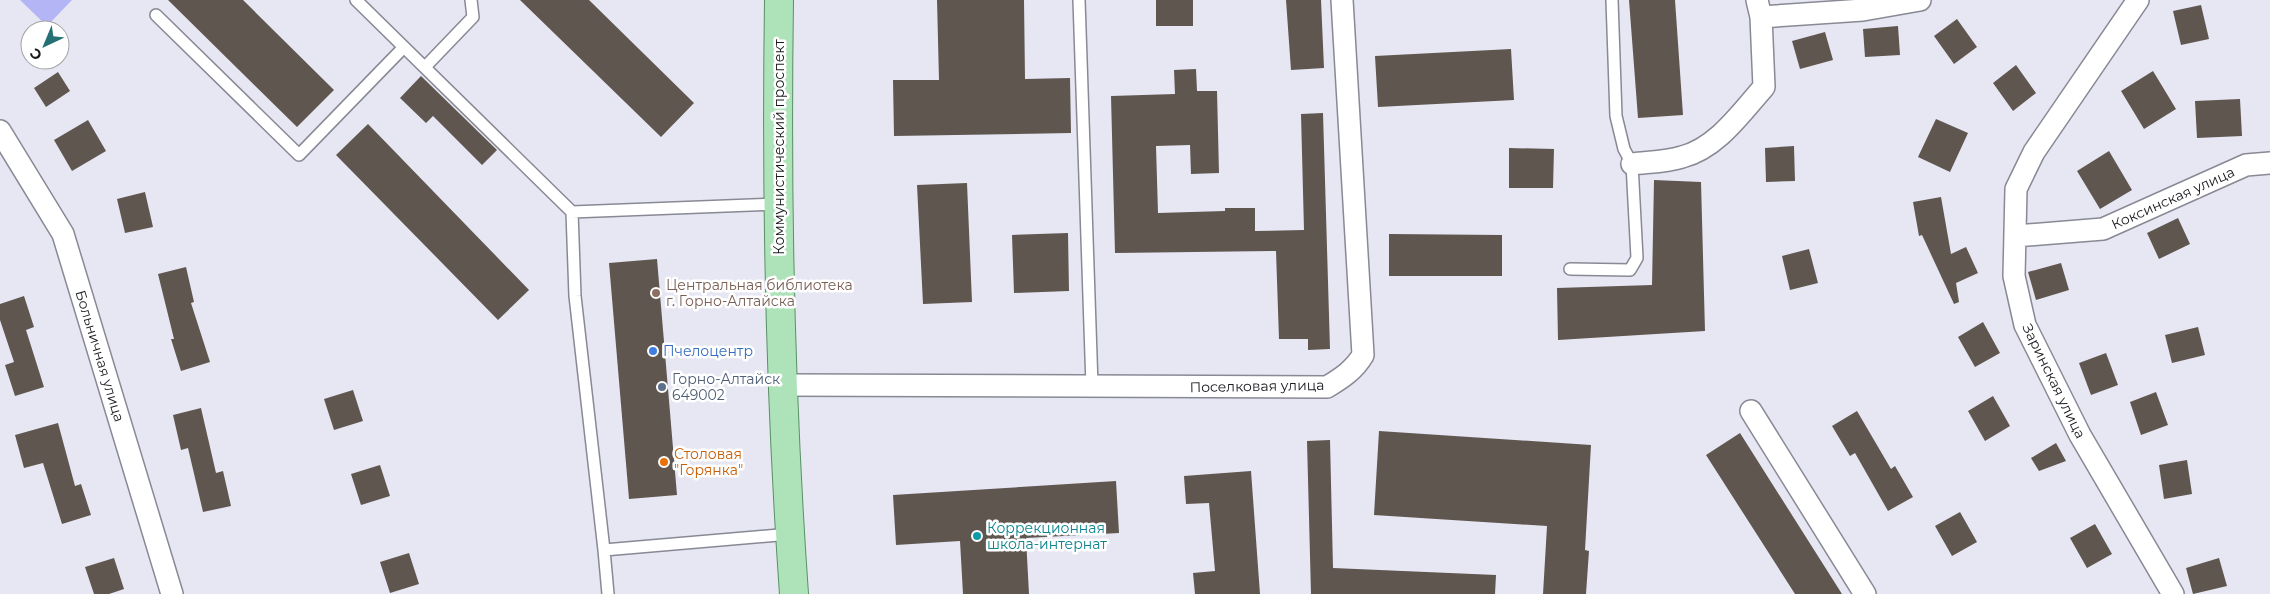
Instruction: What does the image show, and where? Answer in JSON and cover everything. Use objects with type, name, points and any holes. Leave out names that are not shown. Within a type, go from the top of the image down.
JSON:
[{"type":"main road","name":"Коммунистический проспект","points":[[779,0],[778,204],[783,385],[794,594]]},
{"type":"street","name":"Поселковая улица","points":[[783,385],[1327,388],[1344,377],[1363,355],[1342,0]]},
{"type":"street","points":[[1632,164],[1683,157],[1703,148],[1725,131],[1764,87],[1759,9],[1863,10],[1920,0]]},
{"type":"street","name":"Заринская улица","points":[[2138,0],[2034,152],[2016,189],[2014,276],[2024,325],[2080,435],[2173,594]]},
{"type":"street","name":"Больничная улица","points":[[0,131],[63,234],[170,594]]},
{"type":"street","name":"Коксинская улица","points":[[2016,236],[2103,229],[2246,165],[2270,163]]},
{"type":"street","points":[[1751,412],[1865,594]]},
{"type":"lane","points":[[356,0],[572,212],[575,296],[608,594]]},
{"type":"lane","points":[[425,67],[473,17],[470,0]]},
{"type":"lane","points":[[1079,0],[1092,386]]},
{"type":"lane","points":[[1570,270],[1630,270],[1637,258],[1632,164],[1624,149],[1616,116],[1612,0]]},
{"type":"lane","points":[[156,15],[300,155],[404,47]]},
{"type":"lane","points":[[572,212],[778,204]]},
{"type":"lane","points":[[604,550],[790,534]]},
{"type":"shaded area","points":[[20,0],[72,0],[53,20],[41,20]]},
{"type":"building","points":[[168,0],[243,0],[334,90],[297,127]]},
{"type":"building","points":[[520,0],[589,0],[694,103],[661,137]]},
{"type":"building","points":[[937,0],[1024,0],[1025,79],[1070,78],[1071,133],[894,136],[893,80],[939,80]]},
{"type":"building","points":[[1156,0],[1193,0],[1193,26],[1156,26]]},
{"type":"building","points":[[1286,0],[1321,0],[1324,68],[1291,70]]},
{"type":"building","points":[[1629,0],[1675,0],[1683,115],[1638,118]]},
{"type":"building","points":[[2201,5],[2209,39],[2181,45],[2173,11]]},
{"type":"building","points":[[1957,19],[1977,47],[1954,64],[1934,36]]},
{"type":"building","points":[[1898,26],[1900,55],[1865,57],[1863,29]]},
{"type":"building","points":[[1825,32],[1833,60],[1800,69],[1792,41]]},
{"type":"building","points":[[1511,49],[1514,100],[1378,107],[1375,56]]},
{"type":"building","points":[[2016,65],[2036,93],[2013,111],[1993,83]]},
{"type":"building","points":[[1196,69],[1197,91],[1217,91],[1219,173],[1191,174],[1190,145],[1156,146],[1158,213],[1225,211],[1225,208],[1255,208],[1255,231],[1304,230],[1301,114],[1323,113],[1330,349],[1308,350],[1308,339],[1279,339],[1276,251],[1115,253],[1111,96],[1175,94],[1174,70]]},
{"type":"building","points":[[2153,71],[2176,109],[2144,129],[2121,91]]},
{"type":"building","points":[[58,72],[70,91],[46,107],[34,88]]},
{"type":"building","points":[[421,76],[497,150],[482,165],[433,116],[426,123],[400,98]]},
{"type":"building","points":[[2240,99],[2242,136],[2197,138],[2195,101]]},
{"type":"building","points":[[1936,119],[1968,133],[1950,172],[1918,157]]},
{"type":"building","points":[[88,120],[106,151],[72,171],[54,140]]},
{"type":"building","points":[[368,124],[529,290],[498,320],[336,155]]},
{"type":"building","points":[[1794,146],[1795,181],[1766,182],[1765,148]]},
{"type":"building","points":[[1509,148],[1554,149],[1553,188],[1509,188]]},
{"type":"building","points":[[2109,151],[2132,190],[2100,209],[2077,171]]},
{"type":"building","points":[[1654,180],[1701,182],[1705,331],[1558,340],[1557,288],[1652,285]]},
{"type":"building","points":[[967,183],[972,302],[923,304],[917,185]]},
{"type":"building","points":[[145,192],[153,227],[125,233],[117,199]]},
{"type":"building","points":[[1941,197],[1951,254],[1966,247],[1978,273],[1956,283],[1959,302],[1954,304],[1922,235],[1919,236],[1913,202]]},
{"type":"building","points":[[2178,218],[2190,244],[2159,259],[2147,233]]},
{"type":"building","points":[[1068,233],[1069,291],[1014,293],[1012,235]]},
{"type":"building","points":[[1389,234],[1502,235],[1502,276],[1389,276]]},
{"type":"building","points":[[1809,249],[1818,283],[1790,290],[1782,256]]},
{"type":"building","points":[[657,259],[677,495],[629,499],[609,263]]},
{"type":"building","points":[[2061,263],[2069,290],[2036,300],[2028,272]]},
{"type":"building","points":[[186,267],[194,302],[191,303],[210,362],[181,371],[171,339],[174,339],[158,274]]},
{"type":"building","points":[[24,296],[34,327],[26,330],[44,387],[15,396],[5,365],[14,362],[0,320],[0,304]]},
{"type":"building","points":[[1983,322],[2000,353],[1975,367],[1958,337]]},
{"type":"building","points":[[2198,327],[2205,355],[2172,363],[2165,335]]},
{"type":"building","points":[[2106,353],[2118,385],[2091,395],[2079,363]]},
{"type":"building","points":[[353,390],[363,421],[334,430],[324,399]]},
{"type":"building","points":[[2156,392],[2168,425],[2141,435],[2130,402]]},
{"type":"building","points":[[1993,396],[2010,426],[1985,441],[1968,411]]},
{"type":"building","points":[[201,408],[216,473],[223,471],[231,506],[203,512],[188,448],[181,450],[173,415]]},
{"type":"building","points":[[1857,411],[1891,469],[1895,466],[1913,497],[1888,511],[1855,453],[1850,456],[1832,426]]},
{"type":"building","points":[[58,423],[75,486],[81,484],[91,515],[62,524],[43,463],[24,468],[15,435]]},
{"type":"building","points":[[1379,431],[1591,445],[1585,550],[1589,551],[1586,594],[1543,594],[1547,526],[1374,515]]},
{"type":"building","points":[[1740,433],[1842,594],[1795,594],[1706,455]]},
{"type":"building","points":[[1330,440],[1333,568],[1496,575],[1495,594],[1311,594],[1307,441]]},
{"type":"building","points":[[2056,443],[2066,461],[2039,471],[2031,458]]},
{"type":"building","points":[[2187,460],[2192,494],[2164,499],[2159,465]]},
{"type":"building","points":[[380,465],[390,496],[361,505],[351,474]]},
{"type":"building","points":[[1251,471],[1260,594],[1195,594],[1193,573],[1215,571],[1209,503],[1186,504],[1184,476]]},
{"type":"building","name":"Коррекционная школа-интернат","points":[[1116,481],[1119,533],[1026,538],[1029,594],[963,594],[960,541],[896,545],[893,495]]},
{"type":"building","points":[[1960,512],[1977,542],[1952,556],[1935,526]]},
{"type":"building","points":[[2095,524],[2112,554],[2087,568],[2070,538]]},
{"type":"building","points":[[409,553],[419,584],[390,593],[380,562]]},
{"type":"building","points":[[114,558],[124,589],[109,594],[94,594],[85,567]]},
{"type":"building","points":[[2219,558],[2227,586],[2193,594],[2186,568]]},
{"type":"place","name":"Центральная библиотека г. Горно-Алтайска","points":[[656,293]]},
{"type":"place","name":"Пчелоцентр","points":[[653,351]]},
{"type":"place","name":"Горно-Алтайск 649002","points":[[662,387]]},
{"type":"place","name":"Столовая \"Горянка\"","points":[[664,462]]},
{"type":"place","name":"Коррекционная школа-интернат","points":[[977,536]]}]
